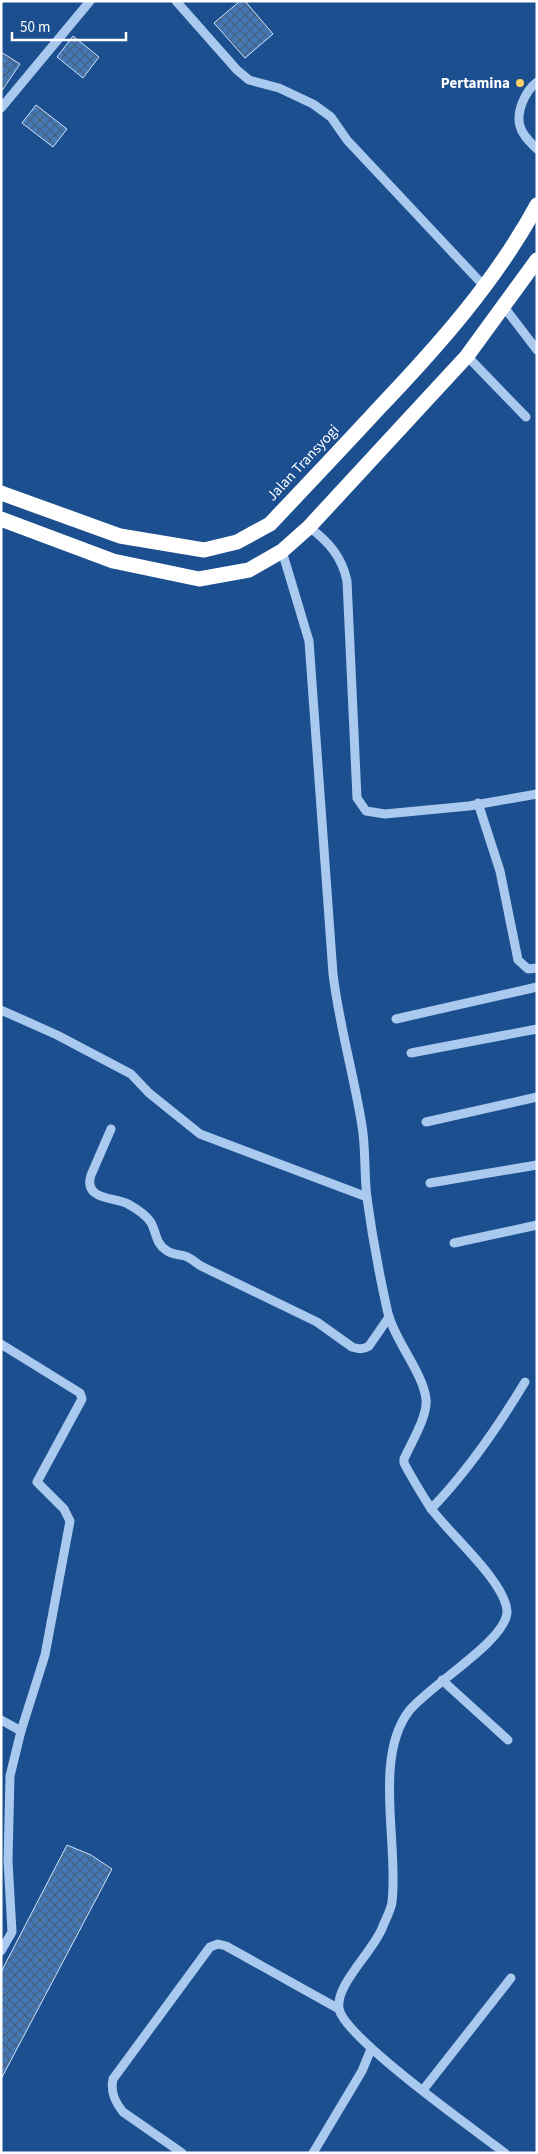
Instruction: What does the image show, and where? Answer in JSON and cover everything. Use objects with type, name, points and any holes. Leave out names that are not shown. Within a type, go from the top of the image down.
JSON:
[{"type":"highway","name":"Jalan Transyogi","points":[[1,493],[120,536],[204,550],[237,542],[270,524],[434,349],[484,286],[522,232],[537,205]]},
{"type":"highway","points":[[1,519],[113,561],[199,579],[249,570],[282,551],[309,527],[467,356],[537,260]]},
{"type":"street","points":[[1,108],[90,1]]},
{"type":"street","points":[[176,1],[237,70],[249,80],[300,96],[331,116],[347,140],[484,286]]},
{"type":"street","points":[[537,82],[527,94],[519,112],[520,127],[527,139],[537,148]]},
{"type":"street","points":[[504,307],[537,350]]},
{"type":"street","points":[[467,356],[526,417]]},
{"type":"street","points":[[309,527],[319,534],[333,549],[344,565],[347,582],[357,798],[366,811],[385,814],[469,806],[537,794]]},
{"type":"street","points":[[282,551],[309,642],[333,974],[364,1134],[367,1197],[389,1318],[425,1394],[426,1410],[404,1459],[431,1509],[497,1586],[507,1613],[503,1626],[492,1640],[442,1680],[410,1709],[402,1722],[394,1741],[390,1780],[392,1904],[380,1936],[341,1993],[339,2009]]},
{"type":"street","points":[[478,803],[500,871],[518,960],[528,969],[537,968]]},
{"type":"street","points":[[396,1019],[537,987]]},
{"type":"street","points":[[1,1010],[57,1035],[131,1074],[148,1093],[200,1134],[367,1197]]},
{"type":"street","points":[[411,1053],[537,1029]]},
{"type":"street","points":[[426,1122],[537,1098]]},
{"type":"street","points":[[111,1129],[88,1183],[91,1190],[106,1198],[127,1204],[140,1212],[150,1221],[159,1244],[165,1250],[171,1254],[186,1256],[201,1266],[317,1322],[352,1347],[358,1349],[369,1346],[389,1318]]},
{"type":"street","points":[[430,1183],[537,1165]]},
{"type":"street","points":[[454,1244],[537,1225]]},
{"type":"street","points":[[1,1344],[80,1393],[82,1399],[37,1482],[64,1509],[70,1521],[45,1655],[21,1732],[10,1776],[5,1862],[12,1932],[1,1951]]},
{"type":"street","points":[[431,1509],[444,1496],[505,1414],[525,1382]]},
{"type":"street","points":[[442,1680],[508,1740]]},
{"type":"street","points":[[1,1720],[21,1732]]},
{"type":"street","points":[[182,2153],[123,2112],[117,2105],[111,2087],[113,2079],[210,1947],[218,1944],[226,1946],[339,2009],[345,2020],[371,2049],[505,2153]]},
{"type":"street","points":[[422,2090],[512,1978]]},
{"type":"street","points":[[313,2153],[362,2071],[371,2049]]},
{"type":"building","points":[[240,1],[245,1],[273,34],[245,58],[214,23]]},
{"type":"building","points":[[73,36],[99,57],[83,78],[57,57]]},
{"type":"building","points":[[1,52],[20,64],[1,92]]},
{"type":"building","points":[[36,105],[67,129],[53,147],[22,123]]},
{"type":"building","points":[[67,1845],[91,1855],[112,1869],[1,2079],[1,1972]]},
{"type":"place","name":"Pertamina","points":[[520,83]]}]
